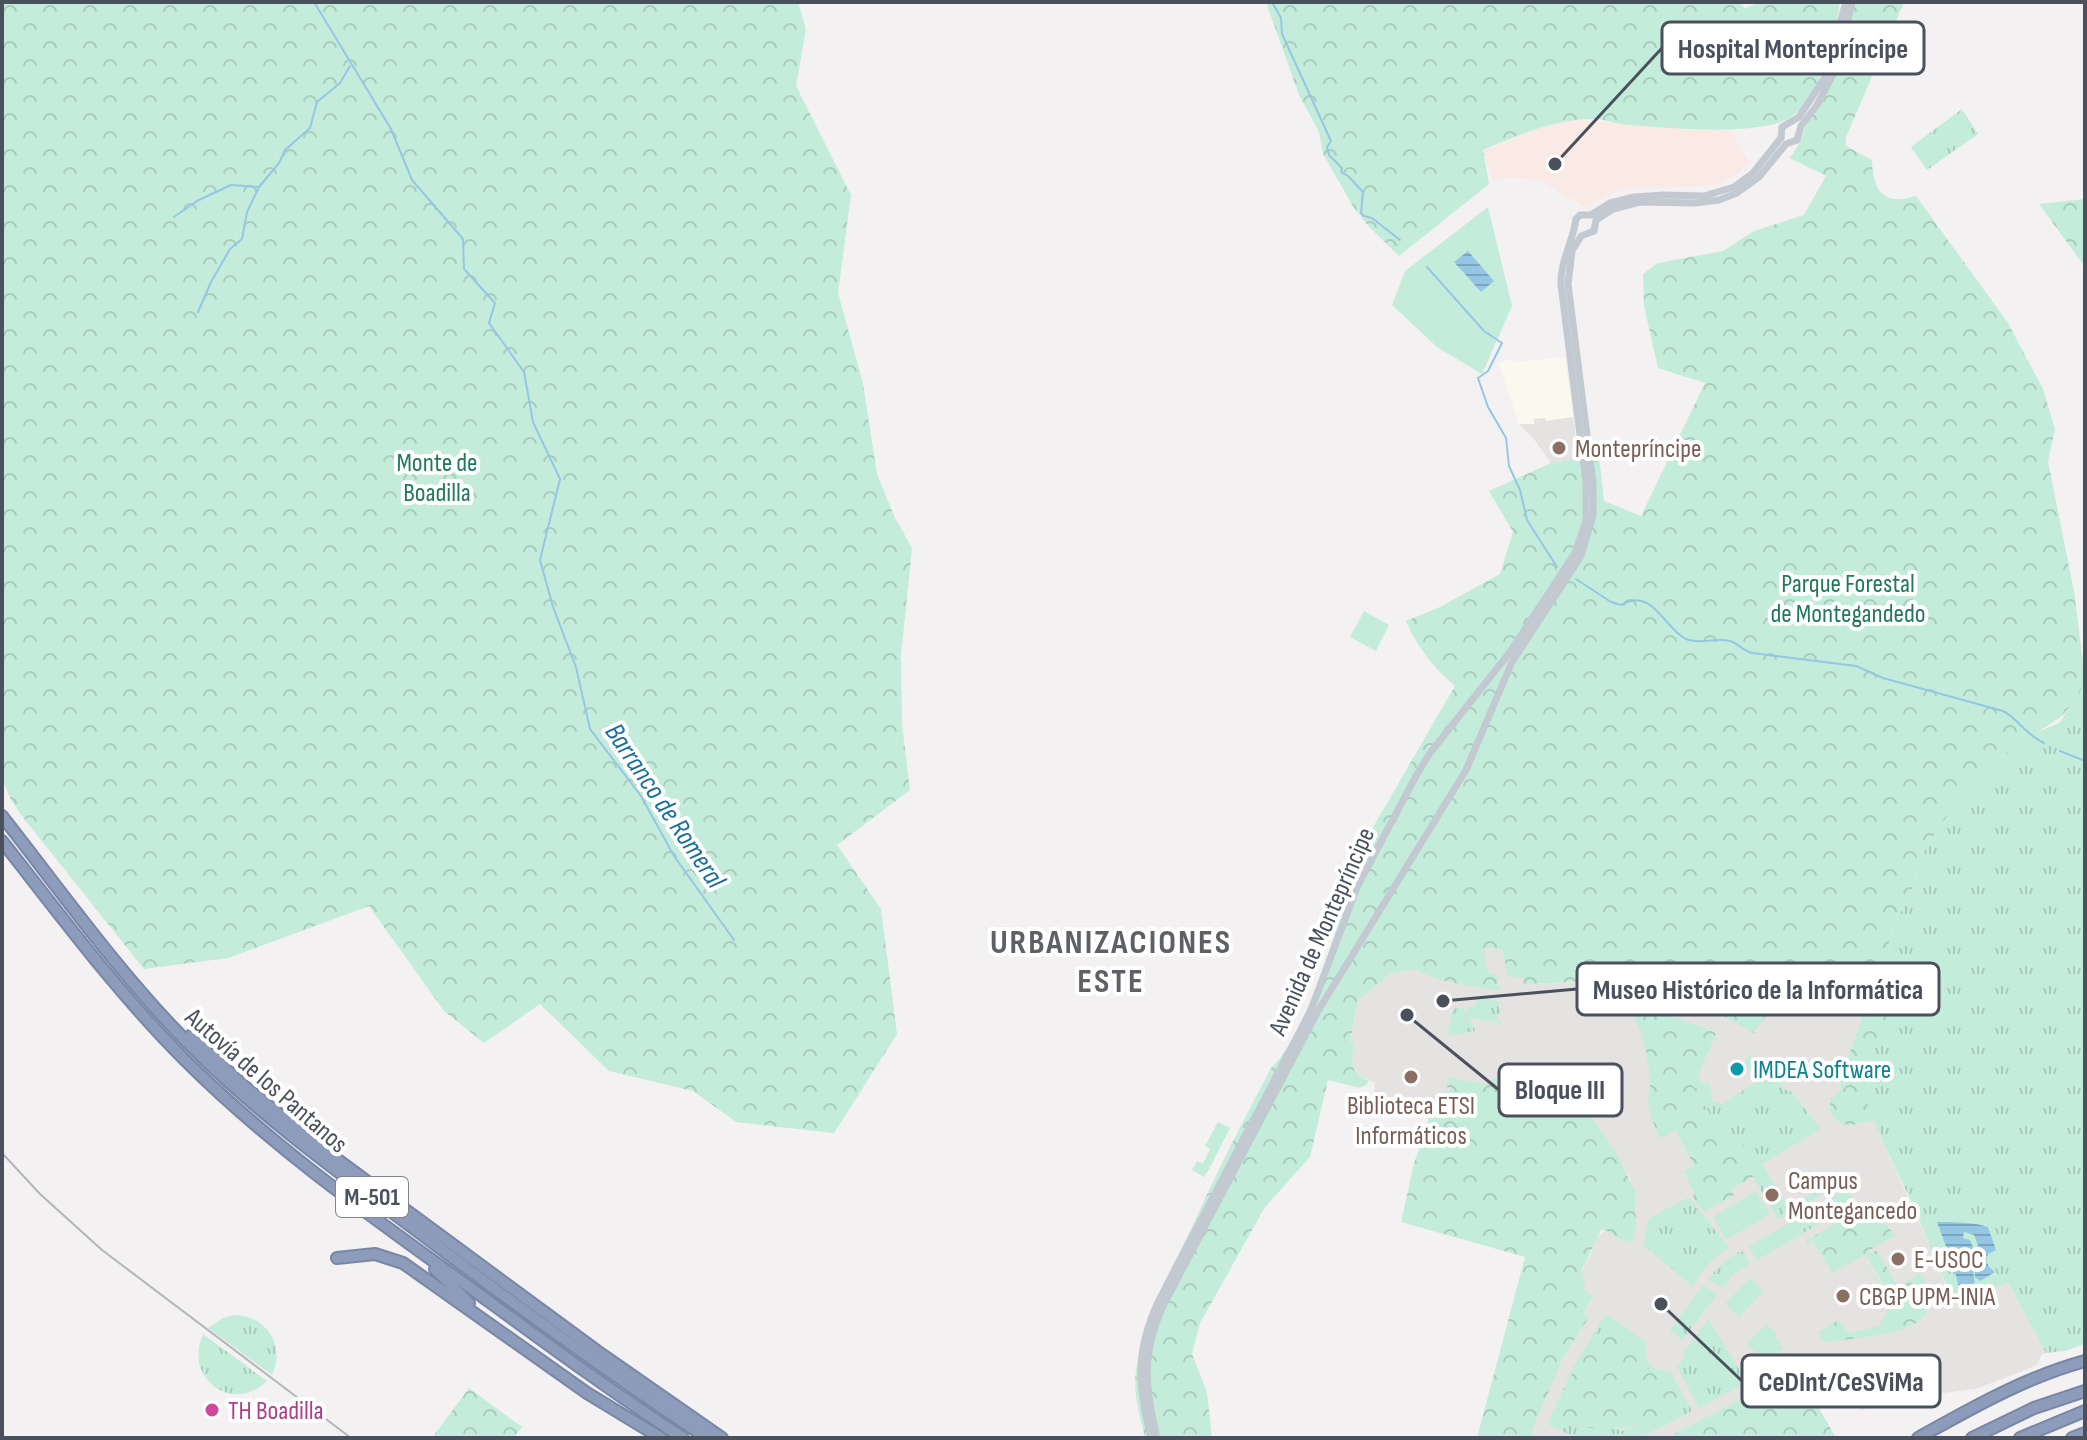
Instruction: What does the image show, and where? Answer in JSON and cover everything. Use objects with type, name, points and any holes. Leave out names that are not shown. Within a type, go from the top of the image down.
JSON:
[{"type":"highway","name":"Autovía de los Pantanos","points":[[2,816],[144,995],[194,1050],[240,1092],[310,1151],[542,1324],[707,1438]]},
{"type":"highway","name":"Autovía de los Pantanos","points":[[2,841],[110,979],[186,1061],[262,1130],[410,1244],[610,1390],[683,1438]]},
{"type":"highway","points":[[144,995],[275,1112],[597,1351],[722,1438]]},
{"type":"highway","points":[[410,1244],[477,1311],[516,1343]]},
{"type":"highway","points":[[337,1258],[375,1254],[403,1263],[587,1393],[661,1438]]},
{"type":"highway","points":[[1918,1438],[2055,1369],[2085,1361]]},
{"type":"highway","points":[[1972,1438],[2034,1408],[2085,1391]]},
{"type":"highway","points":[[2020,1438],[2085,1411]]},
{"type":"highway","points":[[689,1414],[729,1438]]},
{"type":"highway","points":[[2072,1438],[2085,1433]]},
{"type":"street","points":[[1846,2],[1824,79],[1811,102],[1792,123],[1782,127],[1785,140],[1797,140],[1837,67],[1852,2]]},
{"type":"street","points":[[1792,123],[1800,131]]},
{"type":"street","name":"Avenida de Montepríncipe","points":[[1157,1438],[1147,1396],[1146,1364],[1150,1339],[1163,1306],[1318,1011],[1466,770],[1509,669],[1571,575],[1588,538],[1593,516],[1593,483],[1567,277],[1579,232],[1575,221],[1578,216],[1593,217],[1610,203],[1634,197],[1704,196],[1734,187],[1753,173],[1785,140]]},
{"type":"street","name":"Avenida de Montepríncipe","points":[[1579,232],[1593,232],[1593,217]]},
{"type":"street","name":"Avenida de Montepríncipe","points":[[1151,1438],[1141,1398],[1140,1363],[1149,1322],[1158,1302],[1311,1010],[1357,887],[1416,776],[1430,753],[1510,652],[1567,568],[1581,539],[1586,521],[1586,482],[1561,275],[1566,249],[1579,232]]},
{"type":"shaded area","points":[[1572,120],[1731,131],[1749,162],[1737,174],[1717,185],[1622,189],[1585,207],[1541,181],[1511,177],[1492,180],[1483,151],[1554,123]]},
{"type":"shaded area","points":[[1565,357],[1573,417],[1545,421],[1544,418],[1535,419],[1535,424],[1519,424],[1499,363],[1513,358],[1515,362]]},
{"type":"shaded area","name":"Montepríncipe","points":[[1573,417],[1579,459],[1551,463],[1519,424],[1534,424],[1534,419],[1545,418],[1546,421]]},
{"type":"shaded area","name":"Campus Montegancedo","points":[[1484,948],[1502,949],[1508,975],[1523,978],[1524,984],[1601,982],[1631,985],[1705,1006],[1728,1018],[1775,1007],[1804,961],[1852,989],[1850,993],[1859,1007],[1861,1019],[1840,1082],[1841,1089],[1829,1103],[1832,1110],[1858,1124],[1873,1120],[1932,1250],[1951,1300],[2010,1283],[2046,1353],[2042,1354],[2037,1365],[1976,1389],[1901,1398],[1861,1410],[1858,1399],[1854,1400],[1852,1394],[1845,1395],[1832,1355],[1666,1438],[1542,1438],[1531,1433],[1564,1356],[1589,1317],[1583,1314],[1591,1301],[1582,1288],[1581,1273],[1595,1240],[1605,1230],[1621,1240],[1633,1242],[1636,1199],[1630,1178],[1588,1112],[1487,1084],[1449,1079],[1450,1093],[1443,1092],[1430,1103],[1374,1097],[1375,1083],[1355,1073],[1352,1059],[1354,1044],[1350,1043],[1358,1000],[1373,986],[1390,974]]},
{"type":"green space","name":"Monte de Boadilla","points":[[2,2],[798,2],[806,29],[796,86],[851,195],[838,293],[863,383],[877,474],[895,518],[912,548],[901,656],[902,724],[910,790],[837,845],[881,909],[897,1034],[834,1133],[736,1122],[693,1091],[609,1071],[540,1004],[484,1043],[444,1011],[369,906],[228,958],[144,969],[25,820],[11,800],[2,779]]},
{"type":"green space","points":[[1266,2],[1738,2],[1745,8],[1761,2],[1840,2],[1835,32],[1819,81],[1802,108],[1791,117],[1758,127],[1713,130],[1629,125],[1598,119],[1579,120],[1523,134],[1483,150],[1489,184],[1399,256],[1354,208],[1323,154],[1319,132],[1299,95]]},
{"type":"green space","name":"Parque Forestal de Montegandedo","points":[[1854,2],[1904,2],[1846,137],[1846,146],[1872,160],[1875,180],[1882,193],[1895,199],[1916,196],[2008,323],[2043,389],[2055,429],[2048,461],[2074,591],[2084,671],[2075,701],[2062,716],[2003,755],[1957,802],[1925,848],[1909,900],[1898,915],[1889,939],[1895,995],[1893,1010],[1855,1082],[1876,1120],[1846,1125],[1830,1113],[1830,1099],[1841,1089],[1840,1082],[1861,1019],[1859,1007],[1849,993],[1852,989],[1804,961],[1754,1033],[1691,1001],[1640,986],[1598,982],[1524,984],[1523,978],[1508,976],[1502,949],[1484,948],[1487,972],[1500,977],[1496,985],[1500,986],[1500,991],[1439,980],[1414,969],[1390,974],[1358,1000],[1350,1042],[1354,1044],[1352,1059],[1355,1073],[1369,1081],[1360,1088],[1328,1080],[1310,1157],[1265,1207],[1200,1323],[1192,1354],[1207,1392],[1212,1438],[1145,1438],[1135,1380],[1145,1329],[1153,1309],[1243,1122],[1306,1011],[1348,894],[1344,877],[1455,686],[1427,656],[1406,621],[1440,607],[1500,574],[1513,532],[1489,491],[1551,463],[1599,456],[1604,501],[1641,516],[1705,383],[1658,368],[1644,306],[1643,274],[1658,263],[1723,251],[1754,231],[1804,215],[1826,176],[1790,158],[1806,125],[1835,79]]},
{"type":"green space","points":[[1962,109],[1978,134],[1927,170],[1911,147]]},
{"type":"green space","points":[[2085,199],[2085,267],[2039,204]]},
{"type":"green space","points":[[1488,207],[1512,306],[1482,374],[1437,347],[1392,305],[1405,271]]},
{"type":"green space","points":[[1364,611],[1389,625],[1376,651],[1350,637]]},
{"type":"green space","points":[[2084,671],[2085,1344],[2046,1353],[2009,1283],[1953,1301],[1916,1212],[1855,1082],[1895,995],[1889,939],[1898,915],[1909,900],[1925,848],[1957,802],[2003,755],[2035,733],[2059,723],[2075,700]]},
{"type":"green space","points":[[1478,996],[1503,1003],[1498,1006],[1501,1012],[1496,1015],[1501,1023],[1498,1026],[1495,1019],[1488,1022],[1469,1017],[1475,1031],[1450,1036],[1448,1032],[1453,1009],[1463,1007],[1467,1014],[1467,1006],[1474,1007]]},
{"type":"green space","points":[[1645,1008],[1716,1033],[1700,1071],[1693,1078],[1693,1086],[1711,1116],[1715,1134],[1738,1139],[1756,1157],[1753,1177],[1731,1189],[1734,1195],[1704,1212],[1693,1198],[1694,1193],[1684,1171],[1694,1166],[1676,1130],[1660,1139],[1650,1113],[1647,1055],[1638,1026],[1628,1010]]},
{"type":"green space","points":[[1749,1054],[1782,1082],[1786,1090],[1789,1089],[1821,1129],[1762,1164],[1788,1207],[1842,1178],[1844,1182],[1778,1219],[1753,1177],[1756,1157],[1738,1139],[1715,1135],[1711,1116],[1693,1086],[1693,1078],[1698,1073],[1702,1084],[1710,1083],[1712,1101],[1722,1104],[1755,1083],[1754,1074],[1742,1066]]},
{"type":"green space","points":[[1448,1078],[1487,1084],[1495,1078],[1565,1099],[1588,1112],[1616,1152],[1635,1191],[1633,1242],[1601,1230],[1581,1272],[1586,1282],[1582,1289],[1593,1296],[1584,1313],[1589,1317],[1564,1356],[1531,1433],[1542,1438],[1477,1438],[1525,1257],[1401,1222],[1414,1163],[1427,1129],[1430,1103],[1443,1092],[1450,1092]]},
{"type":"green space","points":[[1218,1122],[1230,1128],[1210,1167],[1206,1166],[1210,1168],[1204,1177],[1192,1170],[1197,1161],[1203,1164],[1210,1149],[1205,1146]]},
{"type":"green space","points":[[1847,1189],[1855,1203],[1757,1260],[1749,1246]]},
{"type":"green space","points":[[1756,1191],[1770,1214],[1726,1240],[1713,1217]]},
{"type":"green space","points":[[1689,1197],[1729,1248],[1711,1261],[1692,1286],[1647,1248],[1643,1249],[1648,1219]]},
{"type":"green space","points":[[1868,1205],[1895,1235],[1868,1251],[1869,1254],[1877,1250],[1898,1287],[1921,1273],[1930,1295],[1928,1311],[1918,1322],[1902,1329],[1825,1343],[1818,1332],[1839,1320],[1851,1333],[1879,1326],[1888,1310],[1888,1303],[1862,1258],[1893,1299],[1866,1255],[1832,1273],[1813,1241],[1807,1244],[1805,1241]]},
{"type":"green space","points":[[1742,1250],[1750,1264],[1734,1274],[1722,1288],[1708,1279],[1723,1262]]},
{"type":"green space","points":[[1750,1278],[1764,1291],[1739,1317],[1725,1304]]},
{"type":"green space","points":[[1703,1285],[1717,1294],[1682,1341],[1669,1331]]},
{"type":"green space","points":[[1606,1314],[1646,1342],[1645,1354],[1649,1364],[1670,1371],[1692,1411],[1640,1438],[1578,1438],[1550,1426],[1549,1421],[1573,1368]],"holes":[[[1614,1332],[1641,1363],[1654,1372],[1663,1373],[1686,1406],[1623,1431],[1556,1414],[1576,1368],[1593,1339]]]},
{"type":"green space","points":[[233,1315],[255,1320],[270,1334],[276,1353],[272,1375],[208,1328]]},
{"type":"green space","points":[[1708,1319],[1747,1382],[1699,1408],[1677,1367]]},
{"type":"green space","points":[[1767,1324],[1784,1347],[1764,1367],[1747,1344]]},
{"type":"green space","points":[[1608,1329],[1625,1341],[1641,1364],[1656,1372],[1668,1372],[1687,1406],[1624,1428],[1593,1428],[1558,1418],[1560,1402],[1576,1367],[1594,1338]]},
{"type":"green space","points":[[203,1334],[267,1381],[253,1391],[239,1394],[226,1393],[214,1387],[200,1365],[199,1350]]},
{"type":"green space","points":[[1797,1370],[1836,1438],[1666,1438]]},
{"type":"green space","points":[[469,1388],[522,1427],[513,1438],[432,1438]]},
{"type":"water","points":[[1468,251],[1494,281],[1481,292],[1454,262]]},
{"type":"water","points":[[1937,1222],[1988,1227],[1996,1250],[1988,1254],[1986,1260],[1995,1272],[1980,1281],[1975,1277],[1975,1268],[1981,1262],[1979,1248],[1974,1235],[1964,1232],[1963,1238],[1970,1240],[1973,1250],[1975,1283],[1959,1288]]},
{"type":"waterway","name":"Barranco de Romeral","points":[[314,2],[391,129],[412,180],[463,239],[464,269],[495,303],[489,323],[524,372],[533,422],[560,479],[540,560],[553,607],[576,667],[590,729],[641,796],[674,856],[734,940]]},
{"type":"waterway","points":[[1272,2],[1281,18],[1282,34],[1331,141],[1327,147],[1329,155],[1342,168],[1341,172],[1363,192],[1361,213],[1400,240]]},
{"type":"waterway","points":[[174,217],[197,201],[231,185],[259,187],[279,163],[285,150],[310,128],[317,102],[340,83],[350,66]]},
{"type":"waterway","points":[[198,312],[230,249],[242,239],[247,212],[259,187]]},
{"type":"waterway","points":[[1427,267],[1484,331],[1502,343],[1488,371],[1478,378],[1488,407],[1506,438],[1509,466],[1520,490],[1527,520],[1557,567]]},
{"type":"waterway","points":[[1576,579],[1611,602],[1621,605],[1642,601],[1650,605],[1686,639],[1725,640],[1752,653],[1856,666],[1883,678],[2003,711],[2044,743]]},
{"type":"waterway","points":[[2060,751],[2085,761]]},
{"type":"tram line","points":[[2,1153],[40,1194],[102,1250],[351,1438]]},
{"type":"place","name":"Hospital Montepríncipe","points":[[1555,164]]},
{"type":"place","name":"Montepríncipe","points":[[1559,448]]},
{"type":"place","name":"Museo Histórico de la Informática","points":[[1443,1001]]},
{"type":"place","name":"Bloque III","points":[[1407,1015]]},
{"type":"place","name":"IMDEA Software","points":[[1737,1069]]},
{"type":"place","name":"Biblioteca ETSI Informáticos","points":[[1411,1077]]},
{"type":"place","name":"Campus Montegancedo","points":[[1772,1195]]},
{"type":"place","name":"E-USOC","points":[[1898,1259]]},
{"type":"place","name":"CBGP UPM-INIA","points":[[1843,1296]]},
{"type":"place","name":"CeDInt/CeSViMa","points":[[1661,1304]]},
{"type":"place","name":"TH Boadilla","points":[[212,1410]]},
{"type":"district","name":"URBANIZACIONES ESTE","points":[[1111,960]]}]
